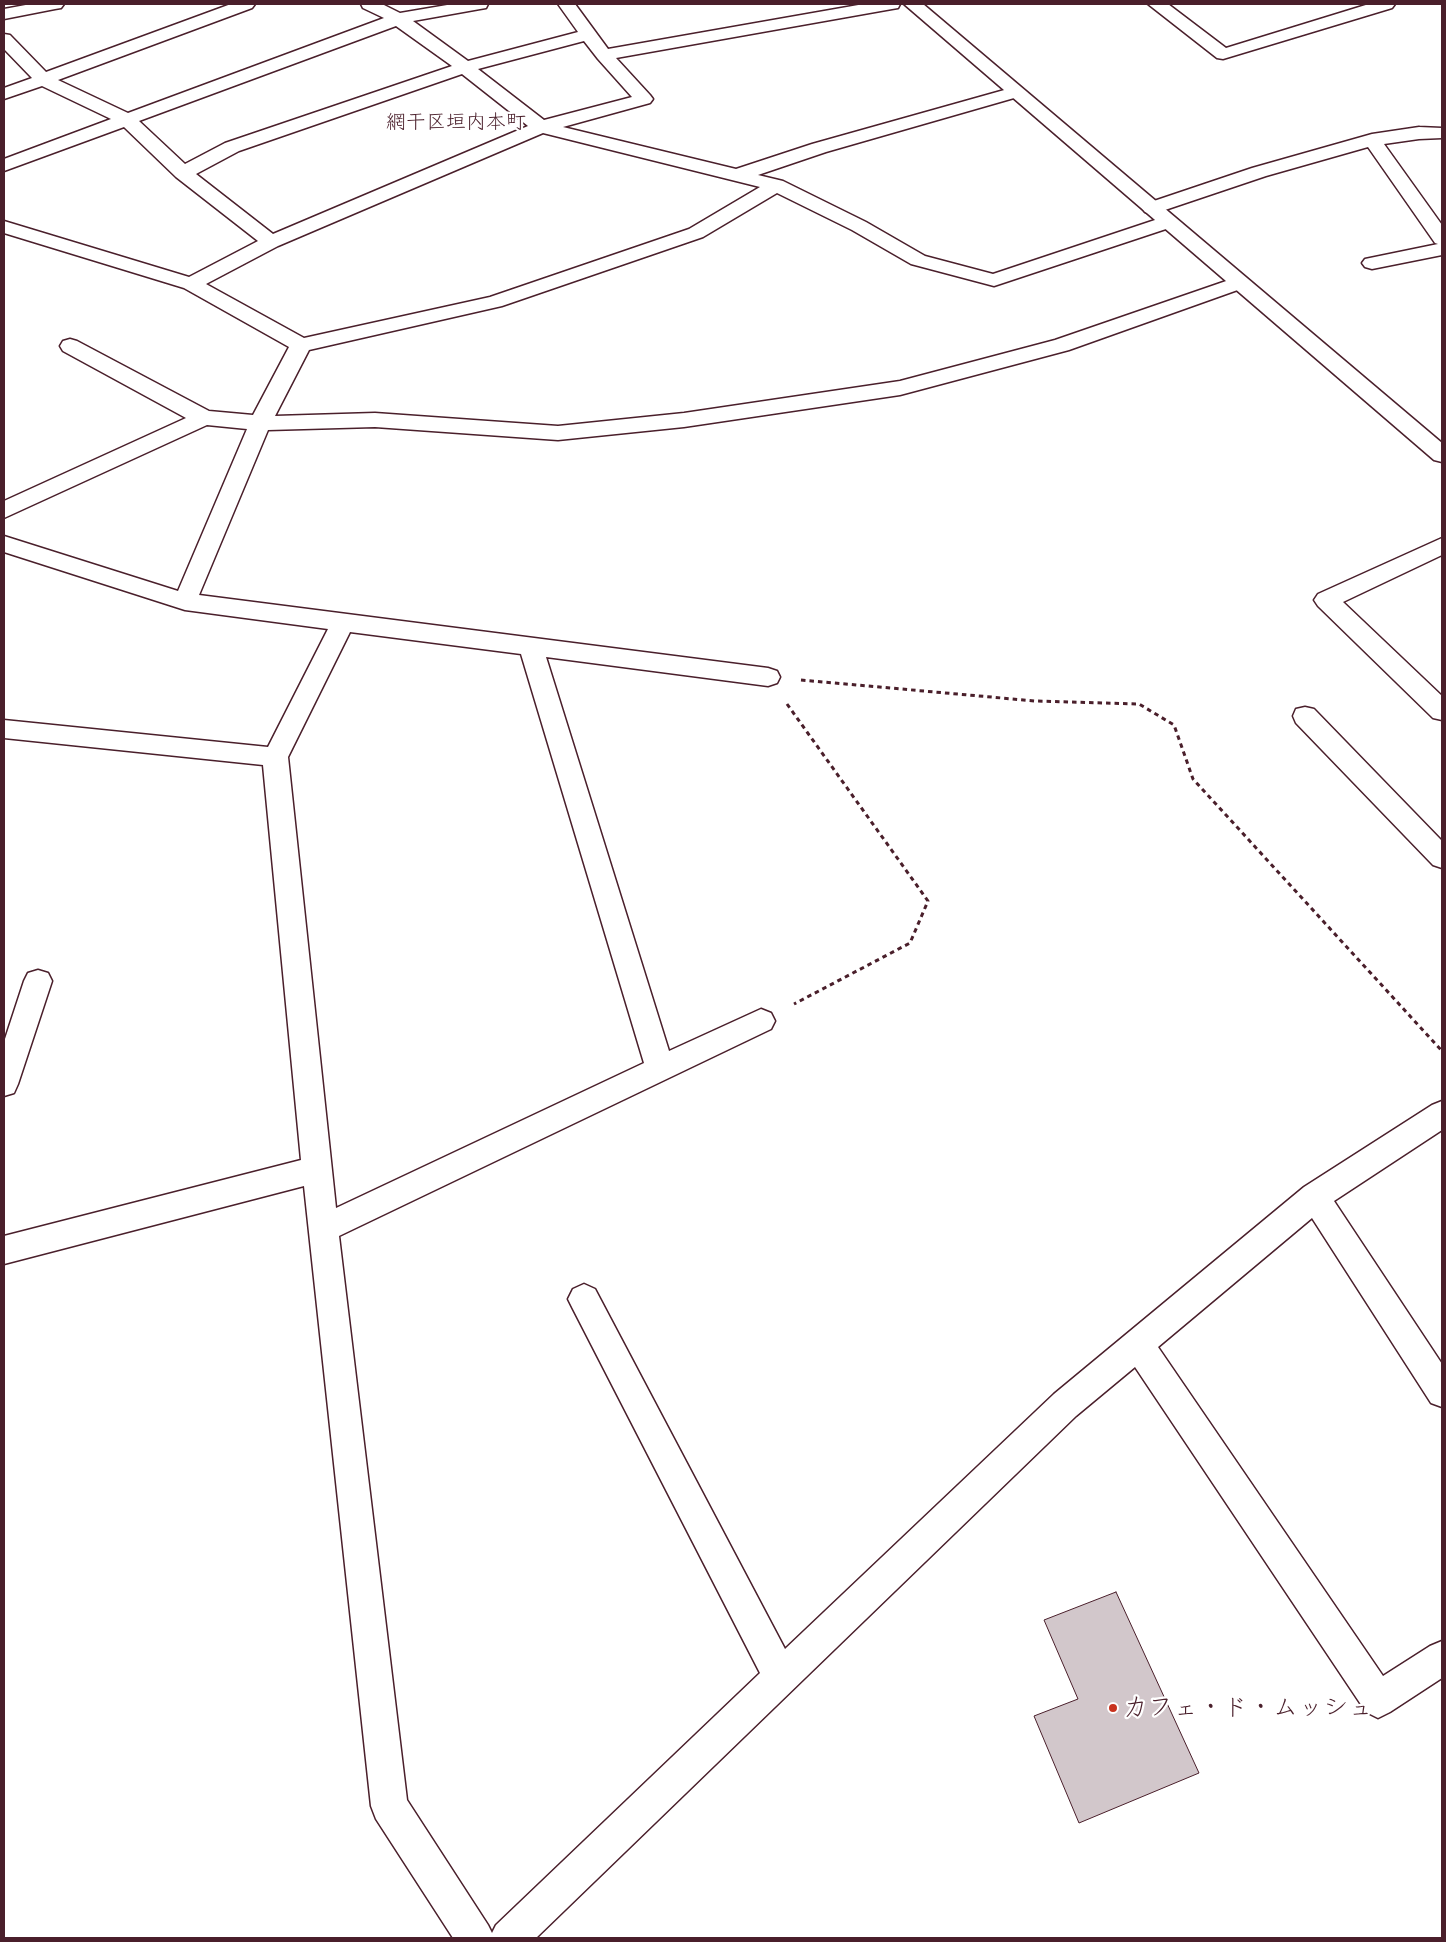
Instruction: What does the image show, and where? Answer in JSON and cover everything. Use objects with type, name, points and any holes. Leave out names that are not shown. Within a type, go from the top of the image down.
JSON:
[{"type":"street","points":[[6,12],[55,4]]},
{"type":"street","points":[[4,94],[246,4]]},
{"type":"street","points":[[369,4],[398,19],[465,67],[541,126],[776,185],[859,226],[918,260],[994,280],[1168,222]]},
{"type":"street","points":[[4,165],[398,19],[480,4]]},
{"type":"street","points":[[190,284],[272,242],[541,126],[644,99],[604,55],[566,4]]},
{"type":"street","points":[[604,55],[892,4]]},
{"type":"street","points":[[913,4],[1442,455]]},
{"type":"street","points":[[1157,4],[1223,54],[1386,4]]},
{"type":"street","points":[[183,173],[232,148],[465,67],[590,34]]},
{"type":"street","points":[[4,39],[44,80],[126,119],[183,173],[272,242]]},
{"type":"street","points":[[738,175],[819,148],[1015,92]]},
{"type":"street","points":[[1152,208],[1259,172],[1372,140],[1419,133],[1442,134]]},
{"type":"street","points":[[1372,140],[1442,239]]},
{"type":"street","points":[[4,227],[190,284],[301,345],[495,302],[696,233],[776,185]]},
{"type":"street","points":[[1372,263],[1442,249]]},
{"type":"street","points":[[70,346],[204,418],[260,423],[375,420],[558,433],[694,418],[900,388],[1062,345],[1239,282]]},
{"type":"street","points":[[185,602],[260,423],[301,345]]},
{"type":"street","points":[[4,510],[204,418]]},
{"type":"street","points":[[4,544],[185,602],[768,678]]},
{"type":"street","points":[[1442,546],[1326,600],[1442,710]]},
{"type":"street","points":[[343,622],[275,757],[323,1229],[388,1806],[475,1938]]},
{"type":"street","points":[[531,647],[660,1069]]},
{"type":"street","points":[[1305,716],[1442,858]]},
{"type":"street","points":[[4,729],[275,757]]},
{"type":"street","points":[[4,1084],[38,981]]},
{"type":"street","points":[[323,1229],[761,1021]]},
{"type":"street","points":[[509,1938],[1065,1405],[1315,1196],[1442,1114]]},
{"type":"street","points":[[4,1250],[317,1169]]},
{"type":"street","points":[[1315,1196],[1442,1392]]},
{"type":"street","points":[[584,1299],[781,1678]]},
{"type":"street","points":[[1138,1344],[1378,1700],[1442,1658]]},
{"type":"path","points":[[761,1021],[910,944],[928,901],[768,678]]},
{"type":"path","points":[[768,678],[1036,701],[1139,704],[1174,725],[1193,779],[1442,1051]]},
{"type":"building","name":"カフェ・ド・ムッシュ","points":[[1116,1592],[1199,1773],[1079,1823],[1034,1716],[1078,1699],[1044,1620]]},
{"type":"place","name":"カフェ・ド・ムッシュ","points":[[1113,1708]]},
{"type":"district","name":"網干区垣内本町","points":[[456,123]]}]
